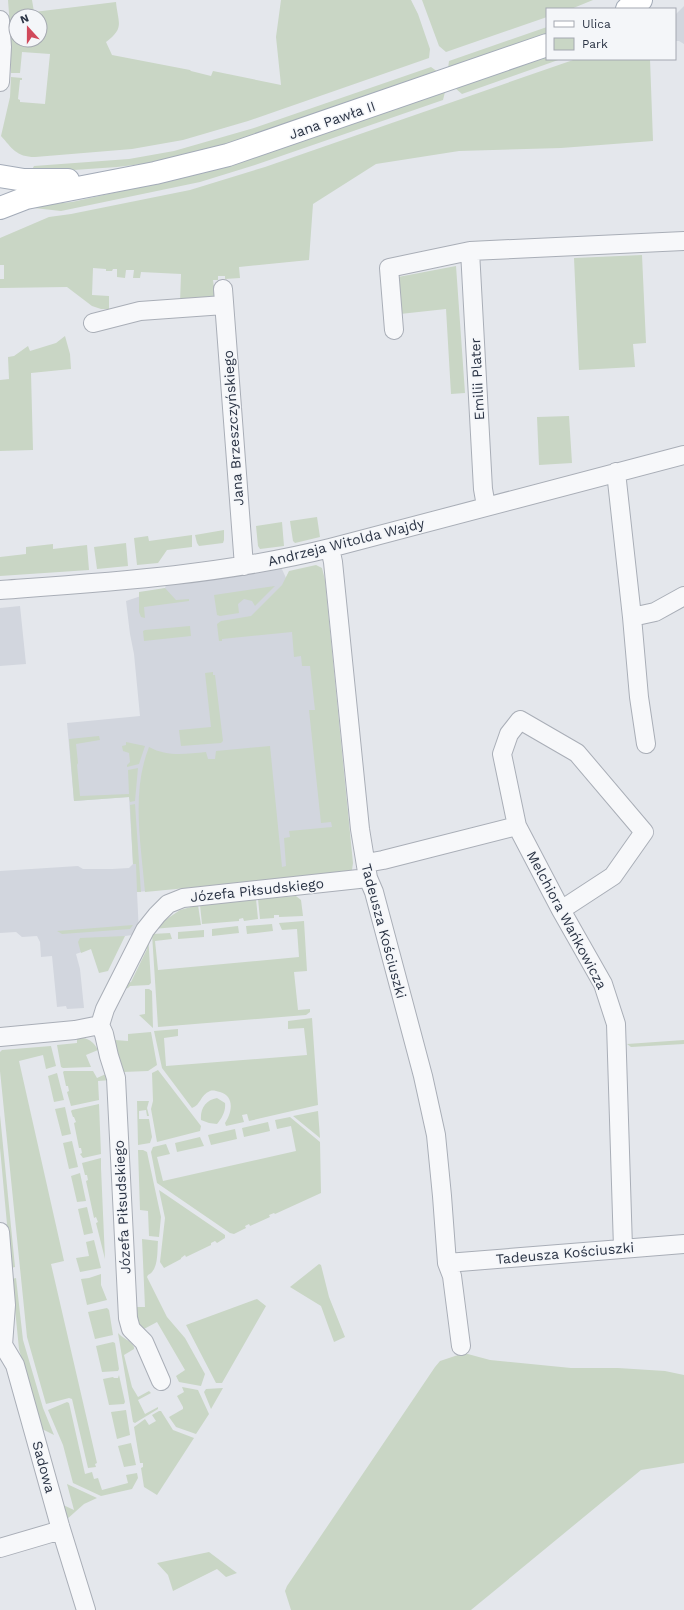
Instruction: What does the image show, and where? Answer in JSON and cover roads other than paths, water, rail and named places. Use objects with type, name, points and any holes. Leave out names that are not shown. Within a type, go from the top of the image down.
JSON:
[{"type":"main road","points":[[629,8],[641,0]]},
{"type":"main road","name":"Jana Pawła II","points":[[0,208],[26,198],[69,191],[113,180],[155,173],[228,155],[546,45]]},
{"type":"main road","name":"Jana Pawła II","points":[[0,176],[24,180],[113,180]]},
{"type":"main road","points":[[0,182],[2,196],[0,205]]},
{"type":"street","points":[[0,20],[2,59],[0,82]]},
{"type":"street","points":[[394,330],[389,268],[470,251],[684,241]]},
{"type":"street","name":"Emilii Plater","points":[[470,251],[483,489],[486,506]]},
{"type":"street","name":"Jana Brzeszczyńskiego","points":[[93,323],[140,311],[223,297],[244,566]]},
{"type":"street","name":"Andrzeja Witolda Wajdy","points":[[0,590],[132,579],[244,566],[330,548],[684,455]]},
{"type":"street","points":[[616,472],[632,616],[639,697],[646,744]]},
{"type":"street","name":"Tadeusza Kościuszki","points":[[330,548],[333,562],[360,830],[367,870],[423,1076],[436,1135],[447,1263],[452,1276],[461,1346]]},
{"type":"street","points":[[632,616],[655,612],[684,596]]},
{"type":"street","name":"Melchiora Wańkowicza","points":[[561,910],[613,876],[644,832],[577,753],[520,720],[509,734],[502,754],[517,826],[561,910],[603,984],[616,1024],[623,1248]]},
{"type":"street","name":"Józefa Piłsudskiego","points":[[161,1381],[144,1342],[131,1329],[128,1318],[116,1078],[104,1034],[100,1025],[105,1009],[145,930],[168,904],[183,898],[367,870],[383,860],[517,826]]},
{"type":"street","points":[[0,1037],[75,1030],[100,1025]]},
{"type":"street","points":[[0,1232],[6,1305],[2,1347]]},
{"type":"street","name":"Tadeusza Kościuszki","points":[[447,1263],[684,1244]]},
{"type":"street","name":"Sadowa","points":[[2,1347],[15,1365],[61,1530],[86,1610]]},
{"type":"street","points":[[0,1548],[61,1530]]}]
